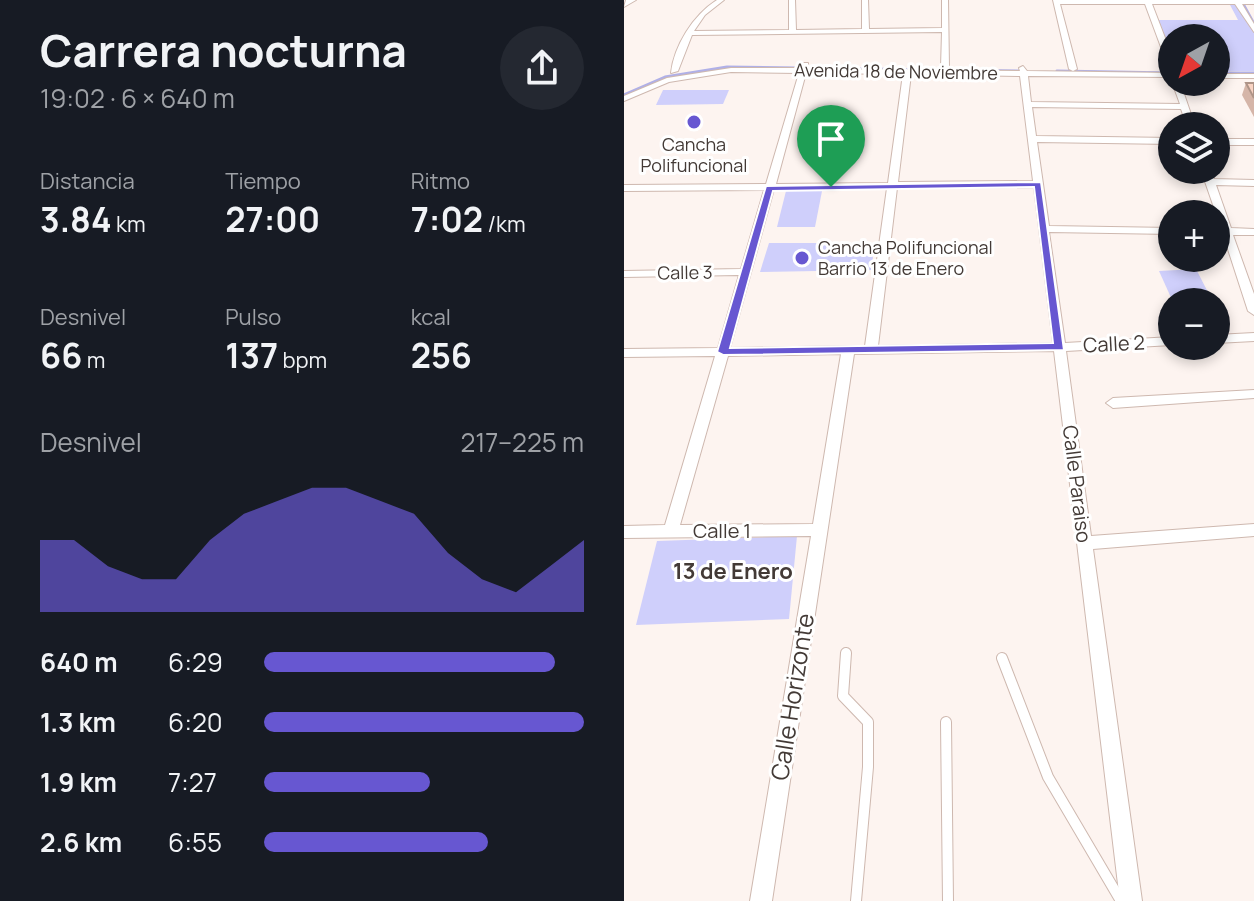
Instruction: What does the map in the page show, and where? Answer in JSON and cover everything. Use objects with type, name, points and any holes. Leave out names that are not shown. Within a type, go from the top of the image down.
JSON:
[{"type":"main road","points":[[624,4],[632,0]]},
{"type":"street","points":[[674,71],[689,33],[704,10],[721,0]]},
{"type":"street","points":[[792,0],[793,31]]},
{"type":"street","points":[[865,0],[866,31]]},
{"type":"street","points":[[945,0],[945,67]]},
{"type":"street","points":[[1073,69],[1056,1],[1250,1],[1254,11]]},
{"type":"street","points":[[1148,1],[1158,30]]},
{"type":"street","points":[[1237,1],[1254,30]]},
{"type":"street","points":[[689,33],[945,30]]},
{"type":"street","name":"Avenida 18 de Noviembre","points":[[624,89],[674,71],[709,65],[907,73],[1158,71]]},
{"type":"street","name":"Avenida 18 de Noviembre","points":[[624,99],[667,80],[709,72],[945,67],[1024,71],[1158,71]]},
{"type":"street","points":[[671,531],[805,68]]},
{"type":"street","name":"Calle Paraiso","points":[[1024,71],[1131,901]]},
{"type":"street","points":[[871,350],[907,73]]},
{"type":"street","points":[[1230,73],[1254,73]]},
{"type":"street","points":[[1181,96],[1187,112]]},
{"type":"street","points":[[1028,104],[1185,107]]},
{"type":"street","points":[[1032,139],[1158,141]]},
{"type":"street","points":[[1230,142],[1254,142]]},
{"type":"street","points":[[1230,182],[1254,183]]},
{"type":"street","points":[[624,188],[1038,184]]},
{"type":"street","points":[[1044,229],[1158,231]]},
{"type":"street","points":[[1230,231],[1254,232]]},
{"type":"street","points":[[1230,253],[1254,311]]},
{"type":"street","name":"Calle 3","points":[[624,274],[746,272]]},
{"type":"street","points":[[1230,338],[1254,337]]},
{"type":"street","name":"Calle 2","points":[[624,353],[1060,347],[1158,342]]},
{"type":"street","name":"Calle Horizonte","points":[[761,901],[848,351]]},
{"type":"street","points":[[1113,403],[1254,394]]},
{"type":"street","name":"Calle 1","points":[[624,532],[820,530]]},
{"type":"street","points":[[1085,543],[1254,530]]},
{"type":"lane","points":[[846,653],[843,696],[868,722],[868,767],[856,901]]},
{"type":"lane","points":[[1002,658],[1048,777],[1121,901]]},
{"type":"lane","points":[[946,722],[948,901]]},
{"type":"shaded area","points":[[1229,3],[1237,3],[1254,31],[1254,71],[1230,71],[1230,24],[1158,24],[1158,27],[1155,20],[1238,20]]},
{"type":"shaded area","points":[[663,90],[729,90],[723,104],[656,105]]},
{"type":"shaded area","points":[[786,191],[822,191],[815,227],[777,227]]},
{"type":"shaded area","points":[[769,243],[874,243],[872,270],[760,272]]},
{"type":"shaded area","points":[[1159,272],[1198,272],[1206,288],[1167,288]]},
{"type":"shaded area","points":[[797,536],[789,619],[636,625],[657,541]]},
{"type":"building","points":[[1246,83],[1254,83],[1254,98]]},
{"type":"waterway","points":[[1242,2],[1254,24]]},
{"type":"waterway","points":[[624,95],[665,77],[727,67],[1023,71]]},
{"type":"waterway","points":[[1057,71],[1158,73]]},
{"type":"waterway","points":[[1230,73],[1254,73]]},
{"type":"place","name":"Cancha Polifuncional","points":[[694,122]]},
{"type":"place","name":"Cancha Polifuncional Barrio 13 de Enero","points":[[802,258]]},
{"type":"district","name":"13 de Enero","points":[[733,571]]},
{"type":"route","points":[[1038,184],[1060,347],[723,352],[769,188],[831,187],[1038,184]]}]
